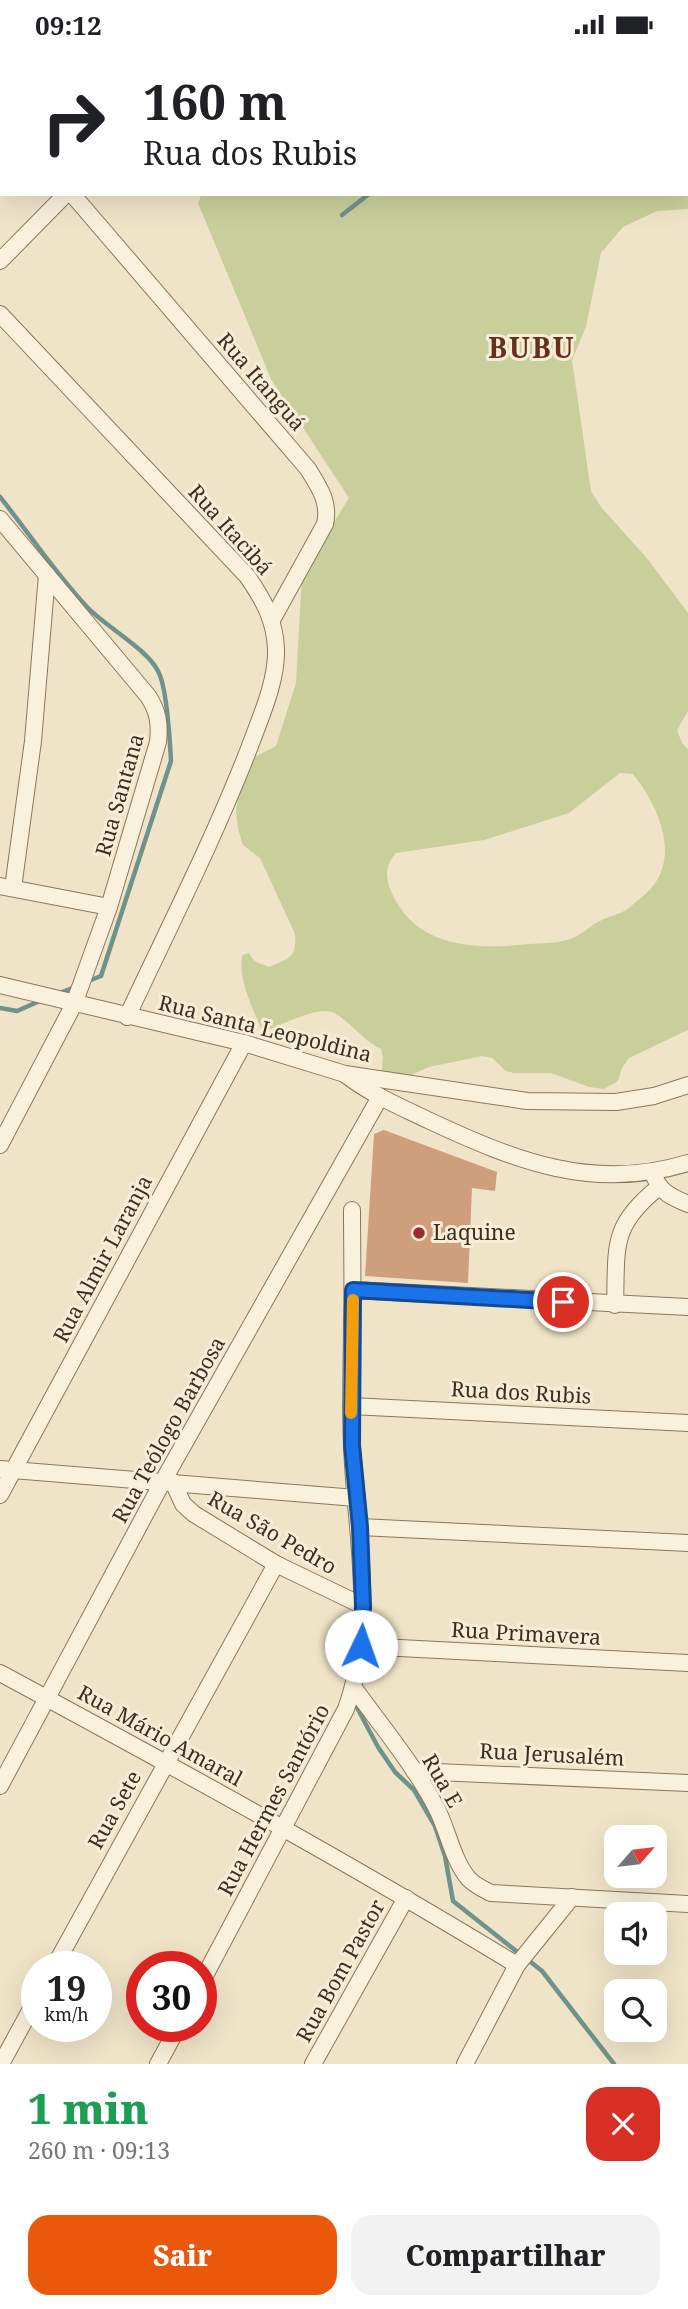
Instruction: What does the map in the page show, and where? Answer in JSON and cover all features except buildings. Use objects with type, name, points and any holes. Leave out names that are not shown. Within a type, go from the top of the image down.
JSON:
[{"type":"street","points":[[0,261],[64,196]]},
{"type":"street","name":"Rua Itanguá","points":[[74,196],[308,469],[323,494],[328,512],[325,524],[272,620]]},
{"type":"street","name":"Rua Itacibá","points":[[0,314],[247,576],[272,620],[276,650],[272,679],[262,712],[226,808],[127,1017]]},
{"type":"street","name":"Rua Santana","points":[[0,519],[148,696],[159,719],[159,742],[109,907],[74,1005],[0,1145]]},
{"type":"street","points":[[47,575],[33,741],[7,887],[109,907]]},
{"type":"street","name":"Rua Santa Leopoldina","points":[[0,985],[74,1005],[244,1043],[345,1074],[527,1101],[616,1102],[654,1096],[688,1085]]},
{"type":"street","name":"Rua Almir Laranja","points":[[0,1495],[7,1469],[244,1043]]},
{"type":"street","points":[[345,1074],[380,1097],[486,1147],[560,1170],[656,1179],[687,1203]]},
{"type":"street","name":"Rua Teólogo Barbosa","points":[[0,1786],[380,1097]]},
{"type":"street","points":[[615,1305],[617,1242],[623,1225],[656,1179],[688,1163]]},
{"type":"street","name":"Rua Hermes Santório","points":[[217,1953],[346,1709],[354,1688],[361,1646],[363,1606],[351,1406],[352,1210]]},
{"type":"street","points":[[353,1290],[688,1307]]},
{"type":"street","name":"Rua dos Rubis","points":[[351,1406],[688,1423]]},
{"type":"street","points":[[7,1469],[356,1498]]},
{"type":"street","name":"Rua São Pedro","points":[[168,1482],[183,1504],[194,1514],[276,1564],[363,1606]]},
{"type":"street","points":[[360,1527],[688,1543]]},
{"type":"street","name":"Rua Sete","points":[[63,1951],[276,1564]]},
{"type":"street","name":"Rua Primavera","points":[[361,1646],[688,1663]]},
{"type":"street","name":"Rua Mário Amaral","points":[[0,1673],[284,1828],[517,1965]]},
{"type":"street","name":"Rua E","points":[[354,1688],[414,1771],[437,1809],[468,1878],[491,1893],[572,1898]]},
{"type":"street","name":"Rua Jerusalém","points":[[414,1771],[688,1783]]},
{"type":"street","name":"Rua Bom Pastor","points":[[313,2064],[406,1898]]},
{"type":"street","points":[[465,2064],[517,1965],[572,1898],[688,1904]]},
{"type":"street","points":[[1,2064],[21,2027]]},
{"type":"street","points":[[158,2064],[170,2042]]},
{"type":"green space","points":[[201,196],[688,196],[688,209],[657,211],[623,227],[601,253],[586,327],[572,360],[591,491],[601,507],[646,557],[688,613],[688,711],[677,730],[682,743],[688,749],[688,1030],[629,1058],[618,1081],[604,1089],[589,1087],[551,1073],[506,1071],[492,1058],[482,1056],[429,1067],[398,1081],[381,1075],[381,1049],[332,1012],[309,1014],[268,1030],[261,1028],[244,982],[241,963],[243,955],[249,953],[254,961],[269,967],[293,953],[295,934],[260,858],[243,845],[236,811],[238,797],[253,758],[276,746],[296,683],[302,573],[349,498],[271,379],[198,203]],"holes":[[[620,773],[633,774],[660,821],[664,839],[665,855],[661,872],[652,887],[628,909],[565,941],[508,946],[468,945],[449,941],[415,924],[402,910],[391,891],[387,871],[396,853],[484,840],[569,813]]]},
{"type":"waterway","points":[[342,215],[366,196]]},
{"type":"waterway","points":[[0,497],[75,594],[152,662],[164,689],[171,761],[101,976],[86,982]]},
{"type":"waterway","points":[[57,994],[75,987]]},
{"type":"waterway","points":[[0,1008],[17,1011],[42,1000]]},
{"type":"waterway","points":[[347,1686],[354,1626]]},
{"type":"waterway","points":[[353,1700],[378,1747],[395,1772],[414,1790],[435,1826],[445,1856],[453,1901],[520,1954]]},
{"type":"waterway","points":[[527,1959],[542,1971],[614,2064]]},
{"type":"slow traffic","points":[[351,1413],[353,1300]]},
{"type":"place","name":"Laquine","points":[[419,1233]]},
{"type":"district","name":"BUBU","points":[[532,348]]},
{"type":"route","points":[[361,1646],[363,1606],[360,1527],[352,1445],[353,1290],[563,1302]]}]
